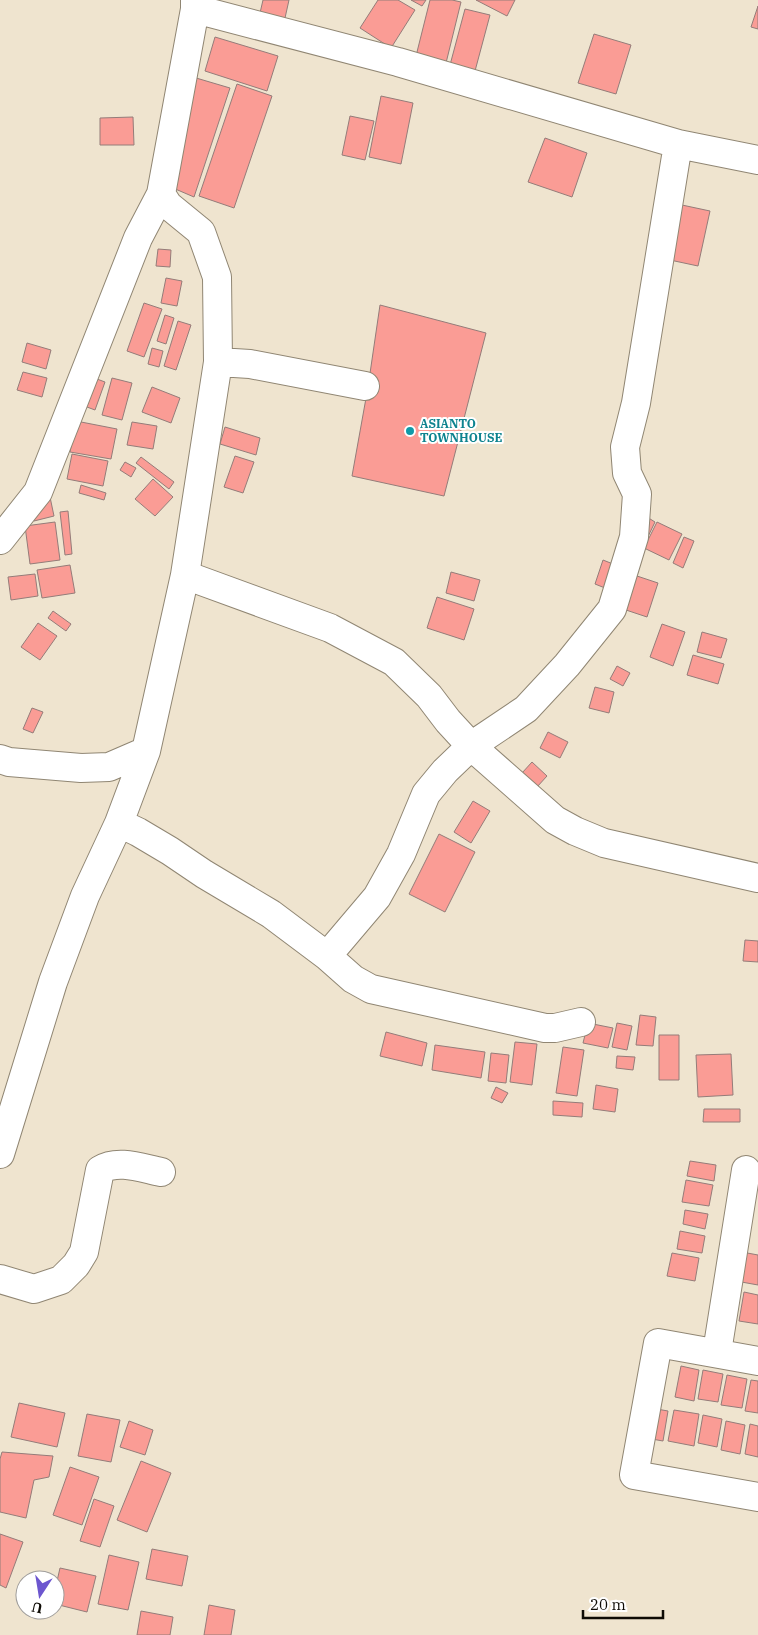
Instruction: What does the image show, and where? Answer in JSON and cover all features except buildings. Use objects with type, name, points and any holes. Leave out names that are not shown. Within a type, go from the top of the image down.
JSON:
[{"type":"street","points":[[0,540],[38,492],[138,238],[161,194],[195,5],[678,144],[758,160]]},
{"type":"street","points":[[327,956],[377,897],[401,854],[426,794],[444,771],[471,746],[526,709],[567,665],[612,609],[634,537],[637,494],[627,473],[625,447],[636,402],[678,144]]},
{"type":"street","points":[[0,1154],[53,982],[85,896],[120,823],[146,752],[185,575],[218,362],[217,277],[201,232],[168,205],[161,194]]},
{"type":"street","points":[[218,362],[250,364],[365,386]]},
{"type":"street","points":[[185,575],[330,628],[394,662],[429,696],[448,721],[471,746],[554,820],[576,832],[604,844],[758,878]]},
{"type":"street","points":[[0,759],[9,762],[81,768],[109,766],[146,752]]},
{"type":"street","points":[[120,823],[170,851],[204,874],[271,914],[327,956],[353,979],[371,989],[545,1028],[555,1028],[581,1022]]},
{"type":"street","points":[[0,1279],[34,1289],[61,1280],[76,1265],[84,1252],[100,1170],[109,1165],[124,1164],[161,1172]]},
{"type":"street","points":[[717,1352],[748,1220],[746,1170]]},
{"type":"street","points":[[758,1361],[717,1352],[658,1343],[634,1475],[758,1498]]},
{"type":"place","name":"ASIANTO TOWNHOUSE","points":[[410,431]]}]
